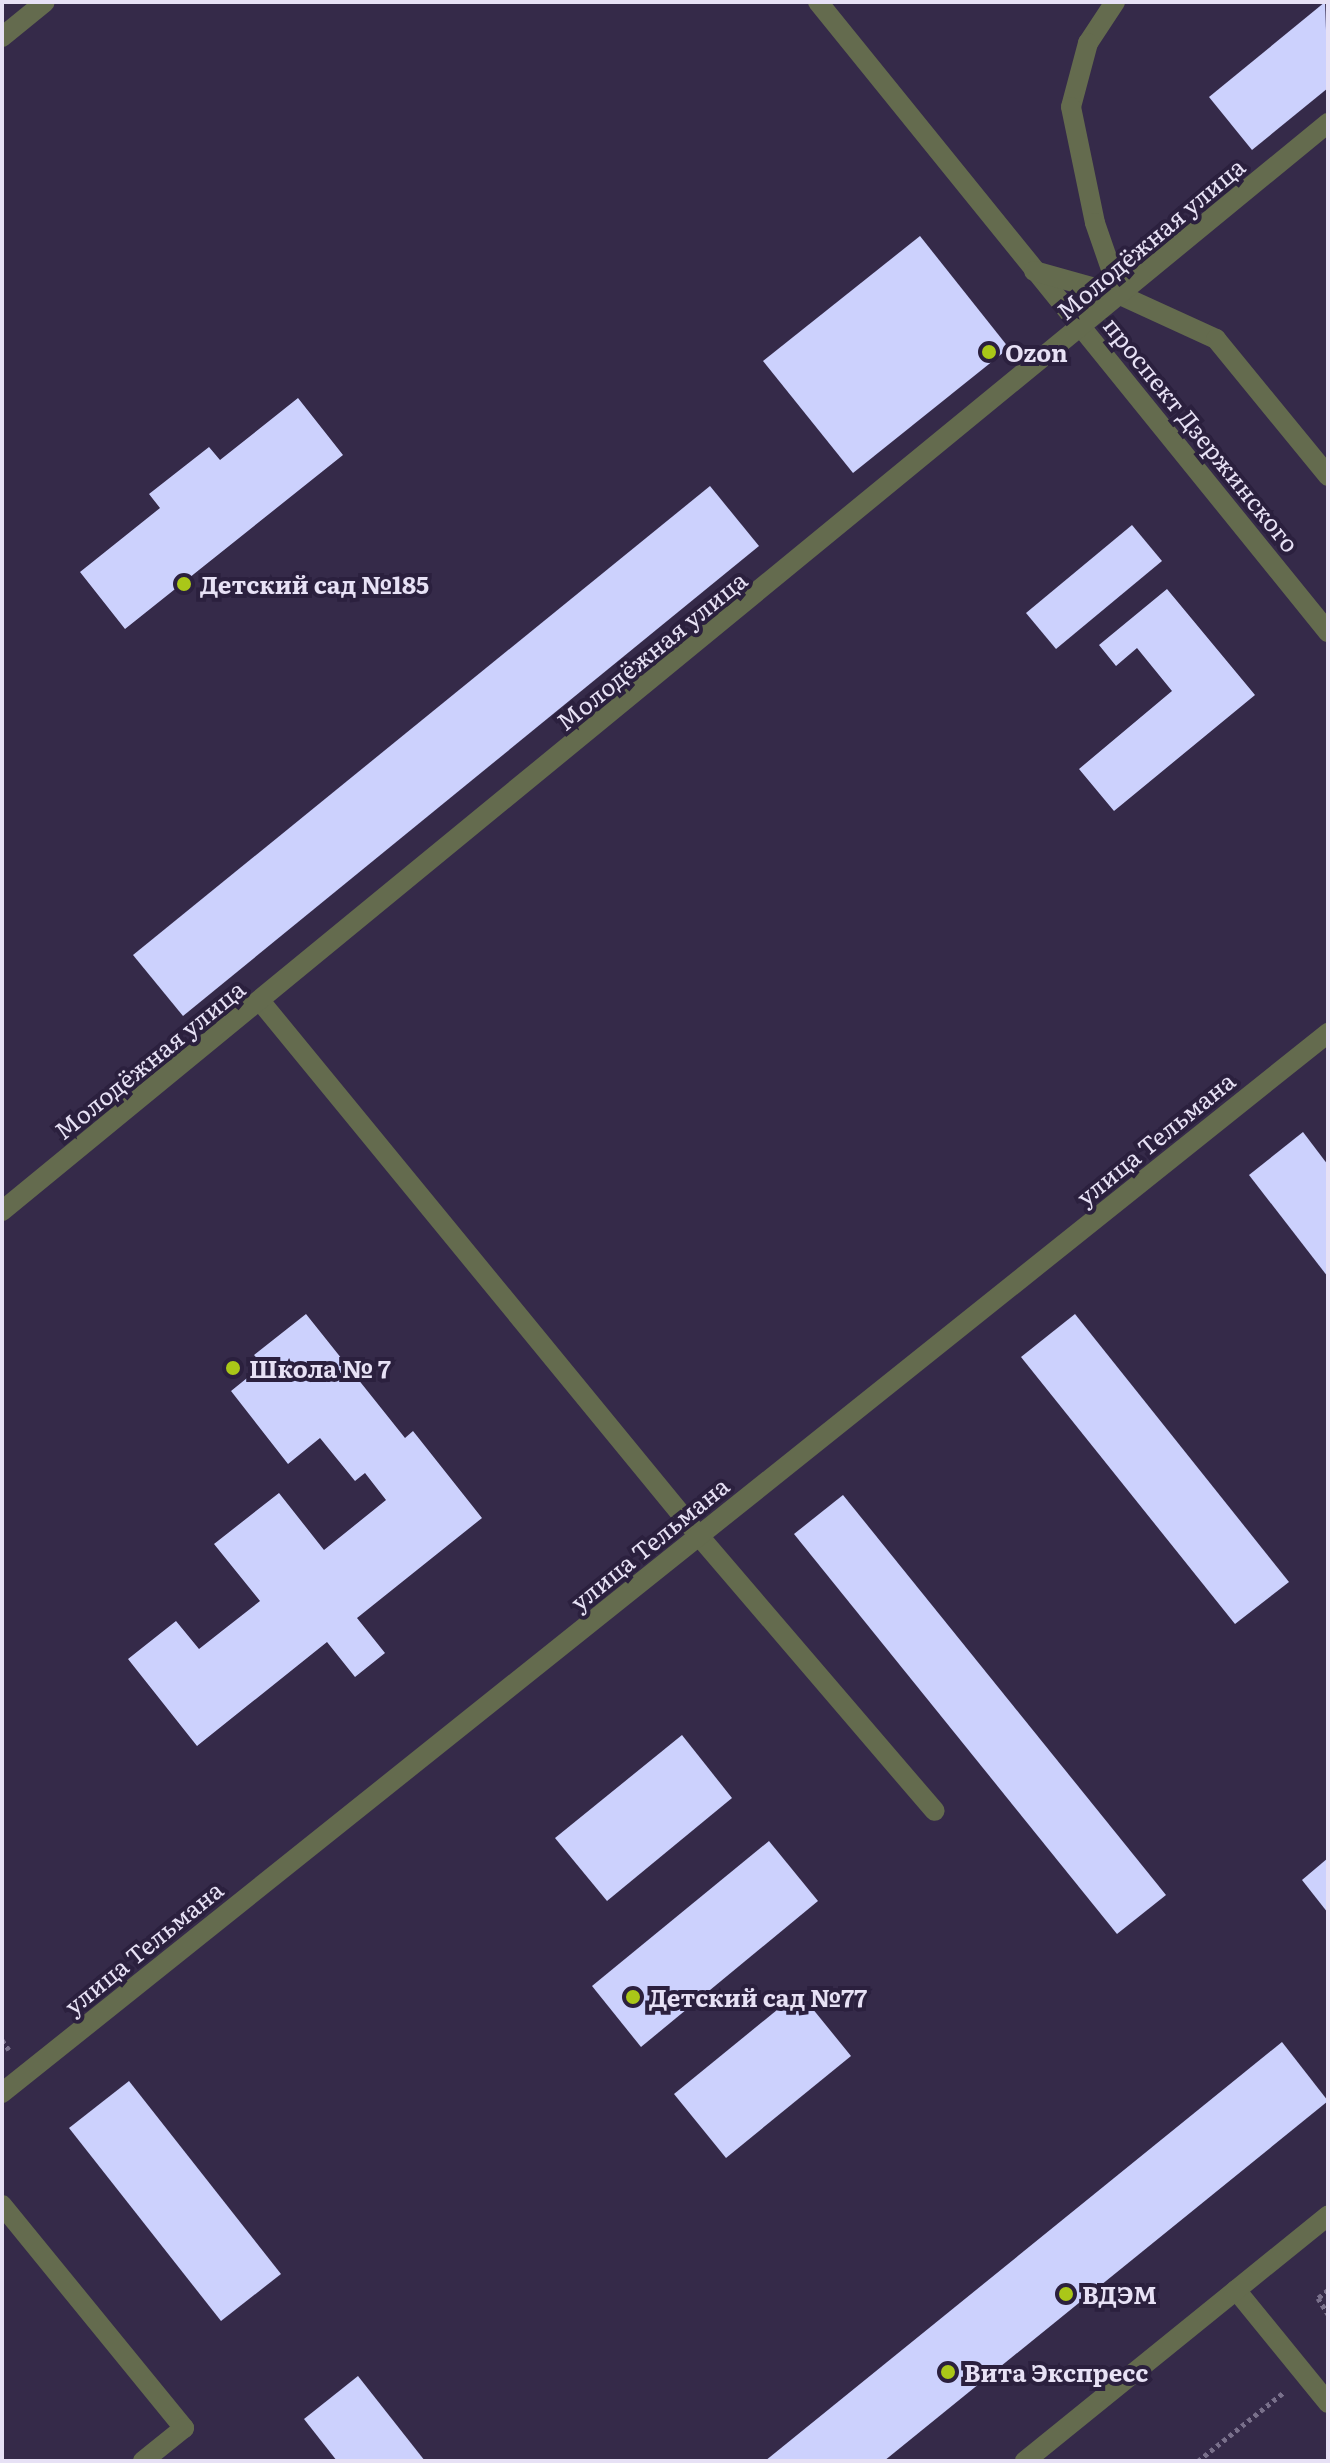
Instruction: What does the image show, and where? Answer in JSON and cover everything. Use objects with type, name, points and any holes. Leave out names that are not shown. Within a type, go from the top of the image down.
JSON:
[{"type":"street","points":[[2,37],[45,2]]},
{"type":"street","name":"проспект Дзержинского","points":[[818,2],[1328,632]]},
{"type":"street","points":[[1111,4],[1088,43],[1071,107],[1095,223],[1120,295]]},
{"type":"street","name":"Молодёжная улица","points":[[2,1211],[1084,328],[1328,123]]},
{"type":"street","name":"проспект Дзержинского","points":[[1033,270],[1120,295],[1216,339],[1328,476]]},
{"type":"street","points":[[261,1002],[699,1536],[935,1811]]},
{"type":"street","name":"улица Тельмана","points":[[2,2093],[1328,1033]]},
{"type":"street","points":[[2,2205],[184,2428],[143,2461]]},
{"type":"street","points":[[1025,2461],[1328,2216]]},
{"type":"street","points":[[1236,2290],[1328,2403]]},
{"type":"path","points":[[1328,2290],[1318,2298],[1328,2314]]},
{"type":"path","points":[[1198,2461],[1305,2375]]},
{"type":"building","points":[[1325,2],[1328,88],[1252,150],[1209,97]]},
{"type":"building","points":[[920,236],[1009,348],[853,473],[763,361]]},
{"type":"building","points":[[298,398],[343,455],[125,629],[80,572],[160,508],[149,494],[209,447],[220,460]]},
{"type":"building","points":[[710,486],[759,546],[183,1016],[133,955]]},
{"type":"building","points":[[1132,525],[1162,561],[1056,649],[1026,613]]},
{"type":"building","points":[[1167,589],[1255,695],[1114,811],[1079,769],[1172,691],[1137,648],[1116,666],[1099,645]]},
{"type":"building","points":[[1303,1132],[1328,1165],[1328,1277],[1249,1175]]},
{"type":"building","points":[[306,1314],[405,1438],[413,1431],[482,1518],[357,1618],[385,1653],[355,1677],[327,1642],[197,1746],[128,1659],[176,1621],[199,1649],[260,1601],[214,1544],[279,1493],[324,1550],[386,1500],[365,1473],[355,1481],[320,1438],[288,1464],[231,1391],[263,1365],[254,1355]]},
{"type":"building","points":[[1075,1314],[1289,1582],[1235,1624],[1021,1357]]},
{"type":"building","points":[[843,1495],[1166,1895],[1117,1934],[794,1534]]},
{"type":"building","points":[[682,1735],[732,1798],[607,1901],[555,1838]]},
{"type":"building","points":[[769,1841],[818,1901],[641,2047],[592,1986]]},
{"type":"building","points":[[1328,1858],[1328,1913],[1302,1880]]},
{"type":"building","points":[[799,1992],[851,2056],[726,2158],[674,2094]]},
{"type":"building","points":[[1282,2042],[1328,2101],[884,2461],[765,2461]]},
{"type":"building","points":[[129,2081],[281,2274],[221,2321],[69,2128]]},
{"type":"building","points":[[358,2376],[425,2461],[337,2461],[304,2419]]},
{"type":"place","name":"Ozon","points":[[989,352]]},
{"type":"place","name":"Детский сад №185","points":[[184,584]]},
{"type":"place","name":"Школа № 7","points":[[233,1368]]},
{"type":"place","name":"Детский сад №77","points":[[633,1997]]},
{"type":"place","name":"ВДЭМ","points":[[1066,2294]]},
{"type":"place","name":"Вита Экспресс","points":[[948,2372]]}]
